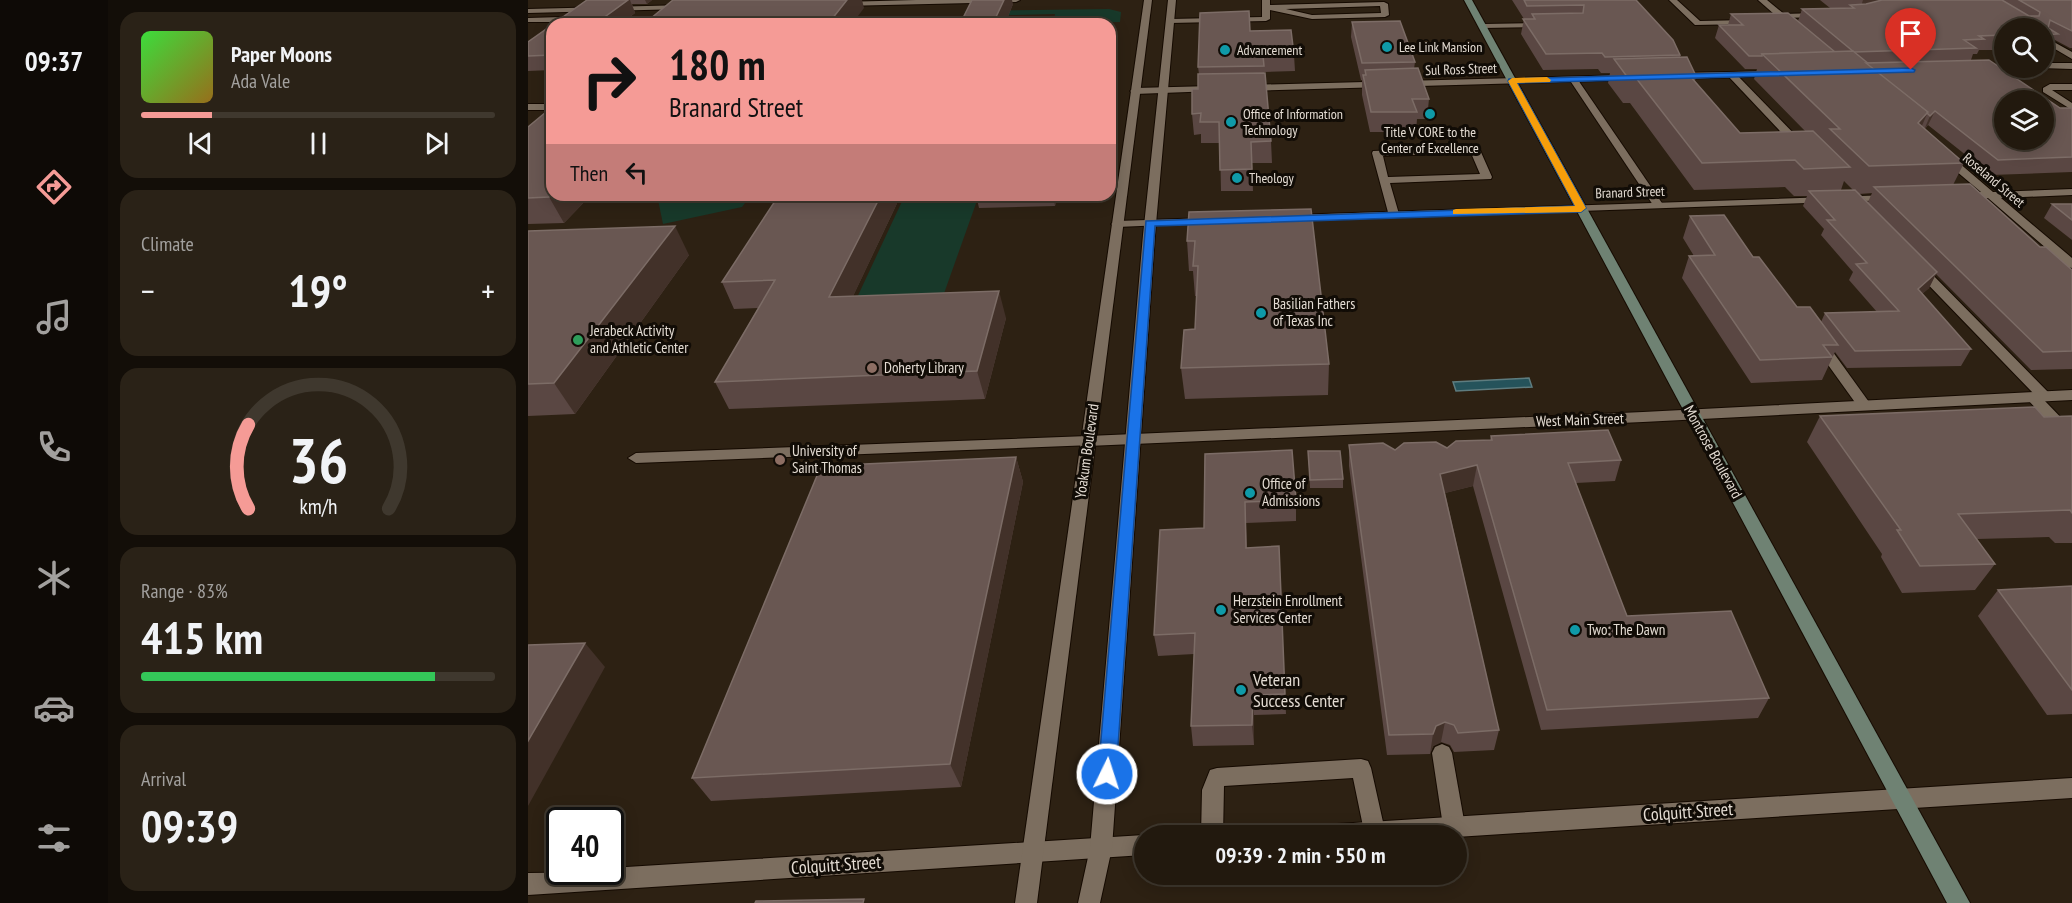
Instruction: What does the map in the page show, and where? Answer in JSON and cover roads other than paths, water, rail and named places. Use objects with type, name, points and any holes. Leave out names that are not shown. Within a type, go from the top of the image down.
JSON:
[{"type":"main road","name":"Montrose Boulevard","points":[[1468,0],[1959,903]]},
{"type":"street","points":[[656,18],[677,0]]},
{"type":"street","points":[[834,4],[1016,0]]},
{"type":"street","name":"Yoakum Boulevard","points":[[1026,903],[1148,0]]},
{"type":"street","points":[[1089,903],[1101,848],[1150,223],[1172,0]]},
{"type":"street","points":[[1673,0],[1698,23],[1760,21]]},
{"type":"street","points":[[1762,0],[1781,19],[1803,35]]},
{"type":"street","points":[[1170,21],[1266,19],[1267,4]]},
{"type":"street","points":[[1267,4],[1384,4],[1385,15],[1312,17],[1267,4]]},
{"type":"street","points":[[528,11],[692,7]]},
{"type":"street","points":[[540,20],[550,10]]},
{"type":"street","points":[[1781,19],[1826,15]]},
{"type":"street","points":[[528,20],[546,20]]},
{"type":"street","points":[[1482,26],[1554,24]]},
{"type":"street","points":[[2054,45],[2072,56]]},
{"type":"street","points":[[2054,66],[2072,66]]},
{"type":"street","points":[[1686,67],[1693,76]]},
{"type":"street","points":[[1669,77],[1785,73]]},
{"type":"street","points":[[1732,75],[1809,155]]},
{"type":"street","name":"Sul Ross Street","points":[[1241,88],[1645,77]]},
{"type":"street","points":[[1573,79],[1659,206]]},
{"type":"street","points":[[2072,87],[2049,87],[2046,90],[2072,107]]},
{"type":"street","points":[[1135,91],[1218,89]]},
{"type":"street","points":[[528,107],[546,107]]},
{"type":"street","points":[[540,118],[546,112]]},
{"type":"street","points":[[1385,180],[1487,177],[1475,150],[1377,153],[1393,214]]},
{"type":"street","name":"Roseland Street","points":[[1942,153],[2072,264]]},
{"type":"street","points":[[1840,187],[1865,213]]},
{"type":"street","points":[[1952,196],[2072,192]]},
{"type":"street","name":"Branard Street","points":[[1278,218],[1896,198]]},
{"type":"street","points":[[1117,224],[1221,220]]},
{"type":"street","points":[[1913,262],[2039,396],[2072,438]]},
{"type":"street","points":[[1814,336],[1864,405]]},
{"type":"street","name":"West Main Street","points":[[636,458],[1134,440],[2072,395]]},
{"type":"street","points":[[1442,753],[1454,825]]},
{"type":"street","points":[[1212,825],[1212,790],[1217,777],[1360,768],[1373,825]]},
{"type":"street","name":"Colquitt Street","points":[[1467,825],[2072,788]]},
{"type":"street","name":"Colquitt Street","points":[[528,884],[1134,846]]},
{"type":"water","points":[[1529,378],[1532,387],[1456,391],[1453,382]]},
{"type":"place","name":"Lee Link Mansion","points":[[1387,47]]},
{"type":"place","name":"Advancement","points":[[1225,50]]},
{"type":"place","name":"Title V CORE to the Center of Excellence","points":[[1430,114]]},
{"type":"place","name":"Office of Information Technology","points":[[1231,122]]},
{"type":"place","name":"Theology","points":[[1237,178]]},
{"type":"place","name":"Basilian Fathers of Texas Inc","points":[[1261,313]]},
{"type":"place","name":"Jerabeck Activity and Athletic Center","points":[[578,340]]},
{"type":"place","name":"Doherty Library","points":[[872,368]]},
{"type":"place","name":"University of Saint Thomas","points":[[780,460]]},
{"type":"place","name":"Office of Admissions","points":[[1250,493]]},
{"type":"place","name":"Herzstein Enrollment Services Center","points":[[1221,610]]},
{"type":"place","name":"Two: The Dawn","points":[[1575,630]]},
{"type":"place","name":"Veteran Success Center","points":[[1241,690]]}]
